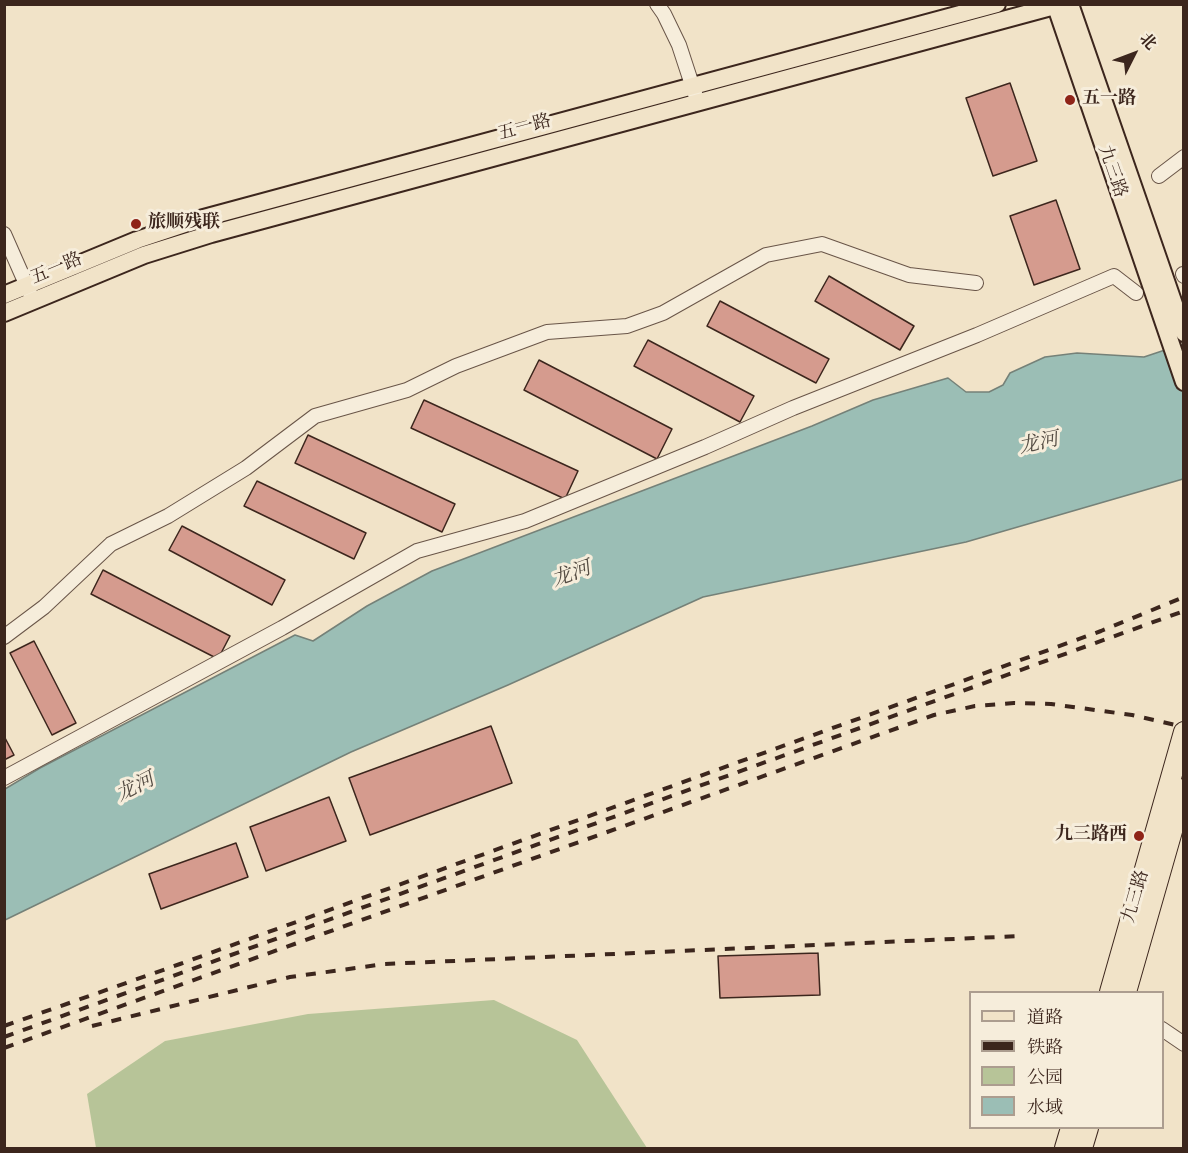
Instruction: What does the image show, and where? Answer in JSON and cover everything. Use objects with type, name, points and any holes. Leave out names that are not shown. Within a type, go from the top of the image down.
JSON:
[{"type":"highway","name":"九三路","points":[[1111,991],[1184,732]]},
{"type":"highway","name":"九三路","points":[[1127,991],[1184,789]]},
{"type":"highway","points":[[1065,1149],[1071,1129]]},
{"type":"highway","points":[[1082,1149],[1088,1129]]},
{"type":"main road","name":"五一路","points":[[4,295],[30,293],[211,234],[696,94],[997,4]]},
{"type":"main road","name":"五一路","points":[[696,94],[1060,5]]},
{"type":"main road","name":"九三路","points":[[1060,5],[1176,337],[1184,382]]},
{"type":"main road","name":"五一路","points":[[4,313],[30,293]]},
{"type":"street","points":[[657,4],[679,45],[696,94]]},
{"type":"street","points":[[1159,176],[1184,157]]},
{"type":"street","points":[[4,234],[30,293]]},
{"type":"street","points":[[4,637],[44,607],[111,544],[168,516],[246,468],[315,417],[407,390],[456,366],[547,332],[627,326],[663,313],[766,255],[822,244],[909,275],[976,284]]},
{"type":"street","points":[[4,778],[282,628],[417,551],[525,521],[794,408],[977,335],[1114,276],[1136,293]]},
{"type":"street","points":[[1164,1030],[1184,1044]]},
{"type":"green space","points":[[494,1000],[577,1040],[647,1148],[96,1148],[87,1094],[165,1041],[308,1014]]},
{"type":"water","name":"龙河","points":[[1183,344],[1183,479],[966,542],[703,597],[508,685],[351,752],[5,920],[5,789],[40,768],[295,635],[313,641],[367,606],[432,571],[812,426],[873,400],[948,378],[966,392],[989,392],[1003,385],[1010,373],[1045,357],[1077,353],[1144,357]]},
{"type":"building","points":[[1010,83],[1037,161],[993,176],[966,98]]},
{"type":"building","points":[[1056,200],[1080,269],[1034,285],[1010,216]]},
{"type":"building","points":[[829,276],[914,326],[900,350],[815,301]]},
{"type":"building","points":[[720,301],[829,359],[816,383],[707,326]]},
{"type":"building","points":[[648,340],[754,396],[740,422],[634,366]]},
{"type":"building","points":[[539,360],[672,429],[657,459],[524,390]]},
{"type":"building","points":[[424,400],[578,471],[565,499],[411,428]]},
{"type":"building","points":[[308,435],[455,504],[442,532],[295,463]]},
{"type":"building","points":[[257,481],[366,533],[354,559],[244,506]]},
{"type":"building","points":[[182,526],[285,580],[272,605],[169,550]]},
{"type":"building","points":[[103,570],[230,636],[218,659],[91,594]]},
{"type":"building","points":[[34,641],[76,723],[52,735],[10,653]]},
{"type":"building","points":[[491,726],[512,783],[370,835],[349,778]]},
{"type":"building","points":[[4,736],[14,755],[4,760]]},
{"type":"building","points":[[329,797],[346,841],[266,871],[250,827]]},
{"type":"building","points":[[236,843],[248,877],[161,909],[149,874]]},
{"type":"building","points":[[818,953],[820,995],[720,998],[718,956]]},
{"type":"railway","points":[[4,1026],[1101,631],[1184,597]]},
{"type":"railway","points":[[4,1037],[1184,611]]},
{"type":"railway","points":[[4,1048],[934,715],[975,706],[1014,703],[1051,704],[1132,715],[1184,727]]},
{"type":"railway","points":[[92,1026],[290,977],[385,964],[1021,936]]},
{"type":"place","name":"五一路","points":[[1070,100]]},
{"type":"place","name":"旅顺残联","points":[[136,224]]},
{"type":"place","name":"九三路西","points":[[1139,836]]}]
